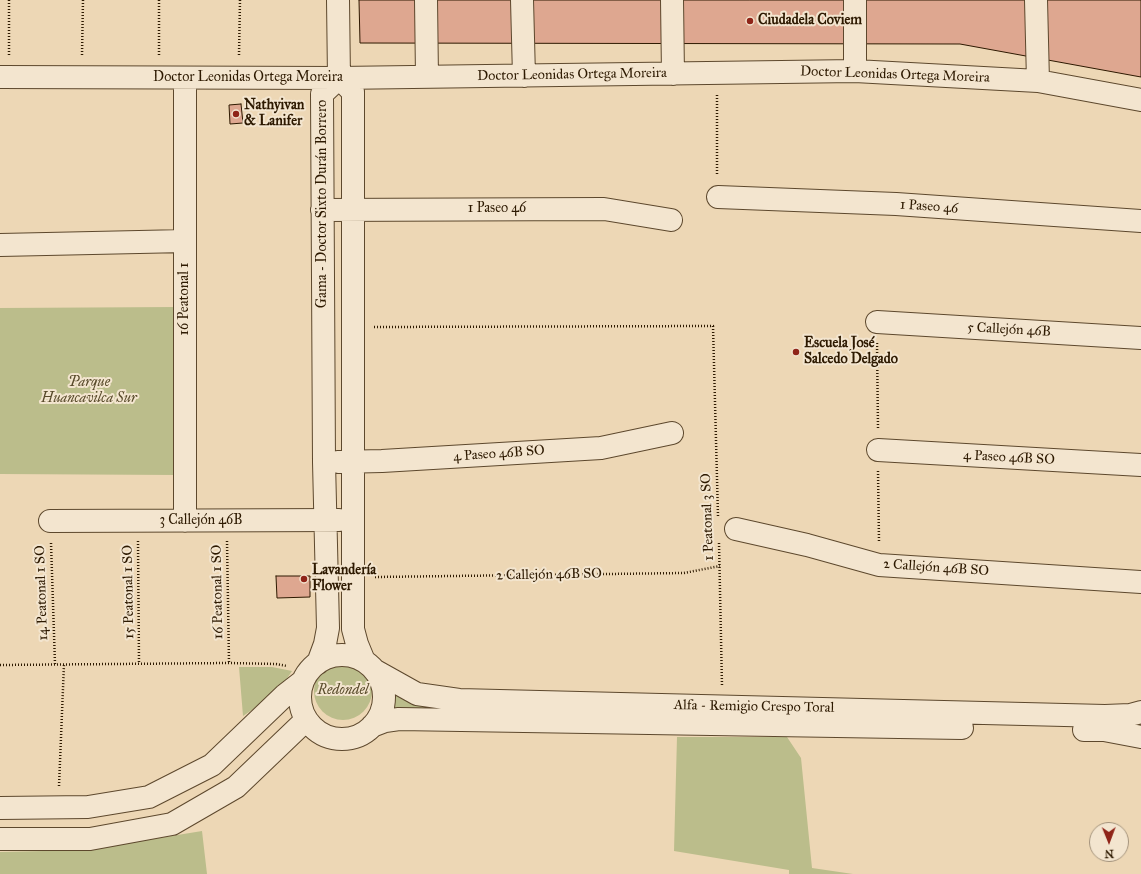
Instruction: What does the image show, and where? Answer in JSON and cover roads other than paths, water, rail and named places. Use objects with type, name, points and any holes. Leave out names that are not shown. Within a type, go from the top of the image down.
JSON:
[{"type":"street","points":[[338,0],[339,78]]},
{"type":"street","points":[[426,0],[427,77]]},
{"type":"street","points":[[522,0],[524,76]]},
{"type":"street","points":[[672,0],[673,74]]},
{"type":"street","points":[[855,0],[855,71]]},
{"type":"street","points":[[1036,0],[1038,81]]},
{"type":"street","name":"Doctor Leonidas Ortega Moreira","points":[[4,77],[339,78],[855,71],[1038,81],[1141,100]]},
{"type":"street","name":"16 Peatonal 1","points":[[185,78],[186,520]]},
{"type":"street","name":"Gama - Doctor Sixto Durán Borrero","points":[[310,672],[325,644],[328,628],[324,462],[322,94],[339,78],[353,92],[353,629],[357,644],[369,666]]},
{"type":"street","name":"1 Paseo 46","points":[[718,197],[896,204],[1141,221]]},
{"type":"street","name":"1 Paseo 46","points":[[322,210],[604,209],[670,220]]},
{"type":"street","points":[[0,245],[185,242]]},
{"type":"street","name":"5 Callejón 46B","points":[[877,322],[1141,338]]},
{"type":"street","name":"4 Paseo 46B SO","points":[[324,462],[353,462],[601,448],[672,433]]},
{"type":"street","name":"4 Paseo 46B SO","points":[[878,450],[1141,465]]},
{"type":"street","name":"3 Callejón 46B","points":[[50,521],[352,520]]},
{"type":"street","name":"2 Callejón 46B SO","points":[[724,530],[807,545],[879,564],[1141,582]]},
{"type":"street","points":[[0,808],[88,807],[149,797],[212,765],[310,672],[328,658],[339,655],[352,657],[369,666],[380,680],[384,692],[384,704],[379,716],[372,726],[354,737],[340,739],[327,737],[315,730],[306,720],[301,708],[300,694],[310,672]]},
{"type":"street","name":"Alfa - Remigio Crespo Toral","points":[[369,666],[417,694],[459,710],[1096,730],[1129,733],[1141,737]]},
{"type":"street","name":"Alfa - Remigio Crespo Toral","points":[[372,726],[385,721],[459,710],[723,707],[1105,716],[1130,715],[1141,712]]},
{"type":"street","points":[[0,839],[90,840],[172,824],[236,787],[306,720]]},
{"type":"place","name":"Ciudadela Coviem","points":[[750,21]]},
{"type":"place","name":"Nathyivan & Lanifer","points":[[236,114]]},
{"type":"place","name":"Escuela José Salcedo Delgado","points":[[796,352]]},
{"type":"place","name":"Lavandería Flower","points":[[304,579]]},
{"type":"park label","name":"Parque Huancavilca Sur","points":[[89,392]]},
{"type":"park label","name":"Redondel","points":[[343,691]]}]
